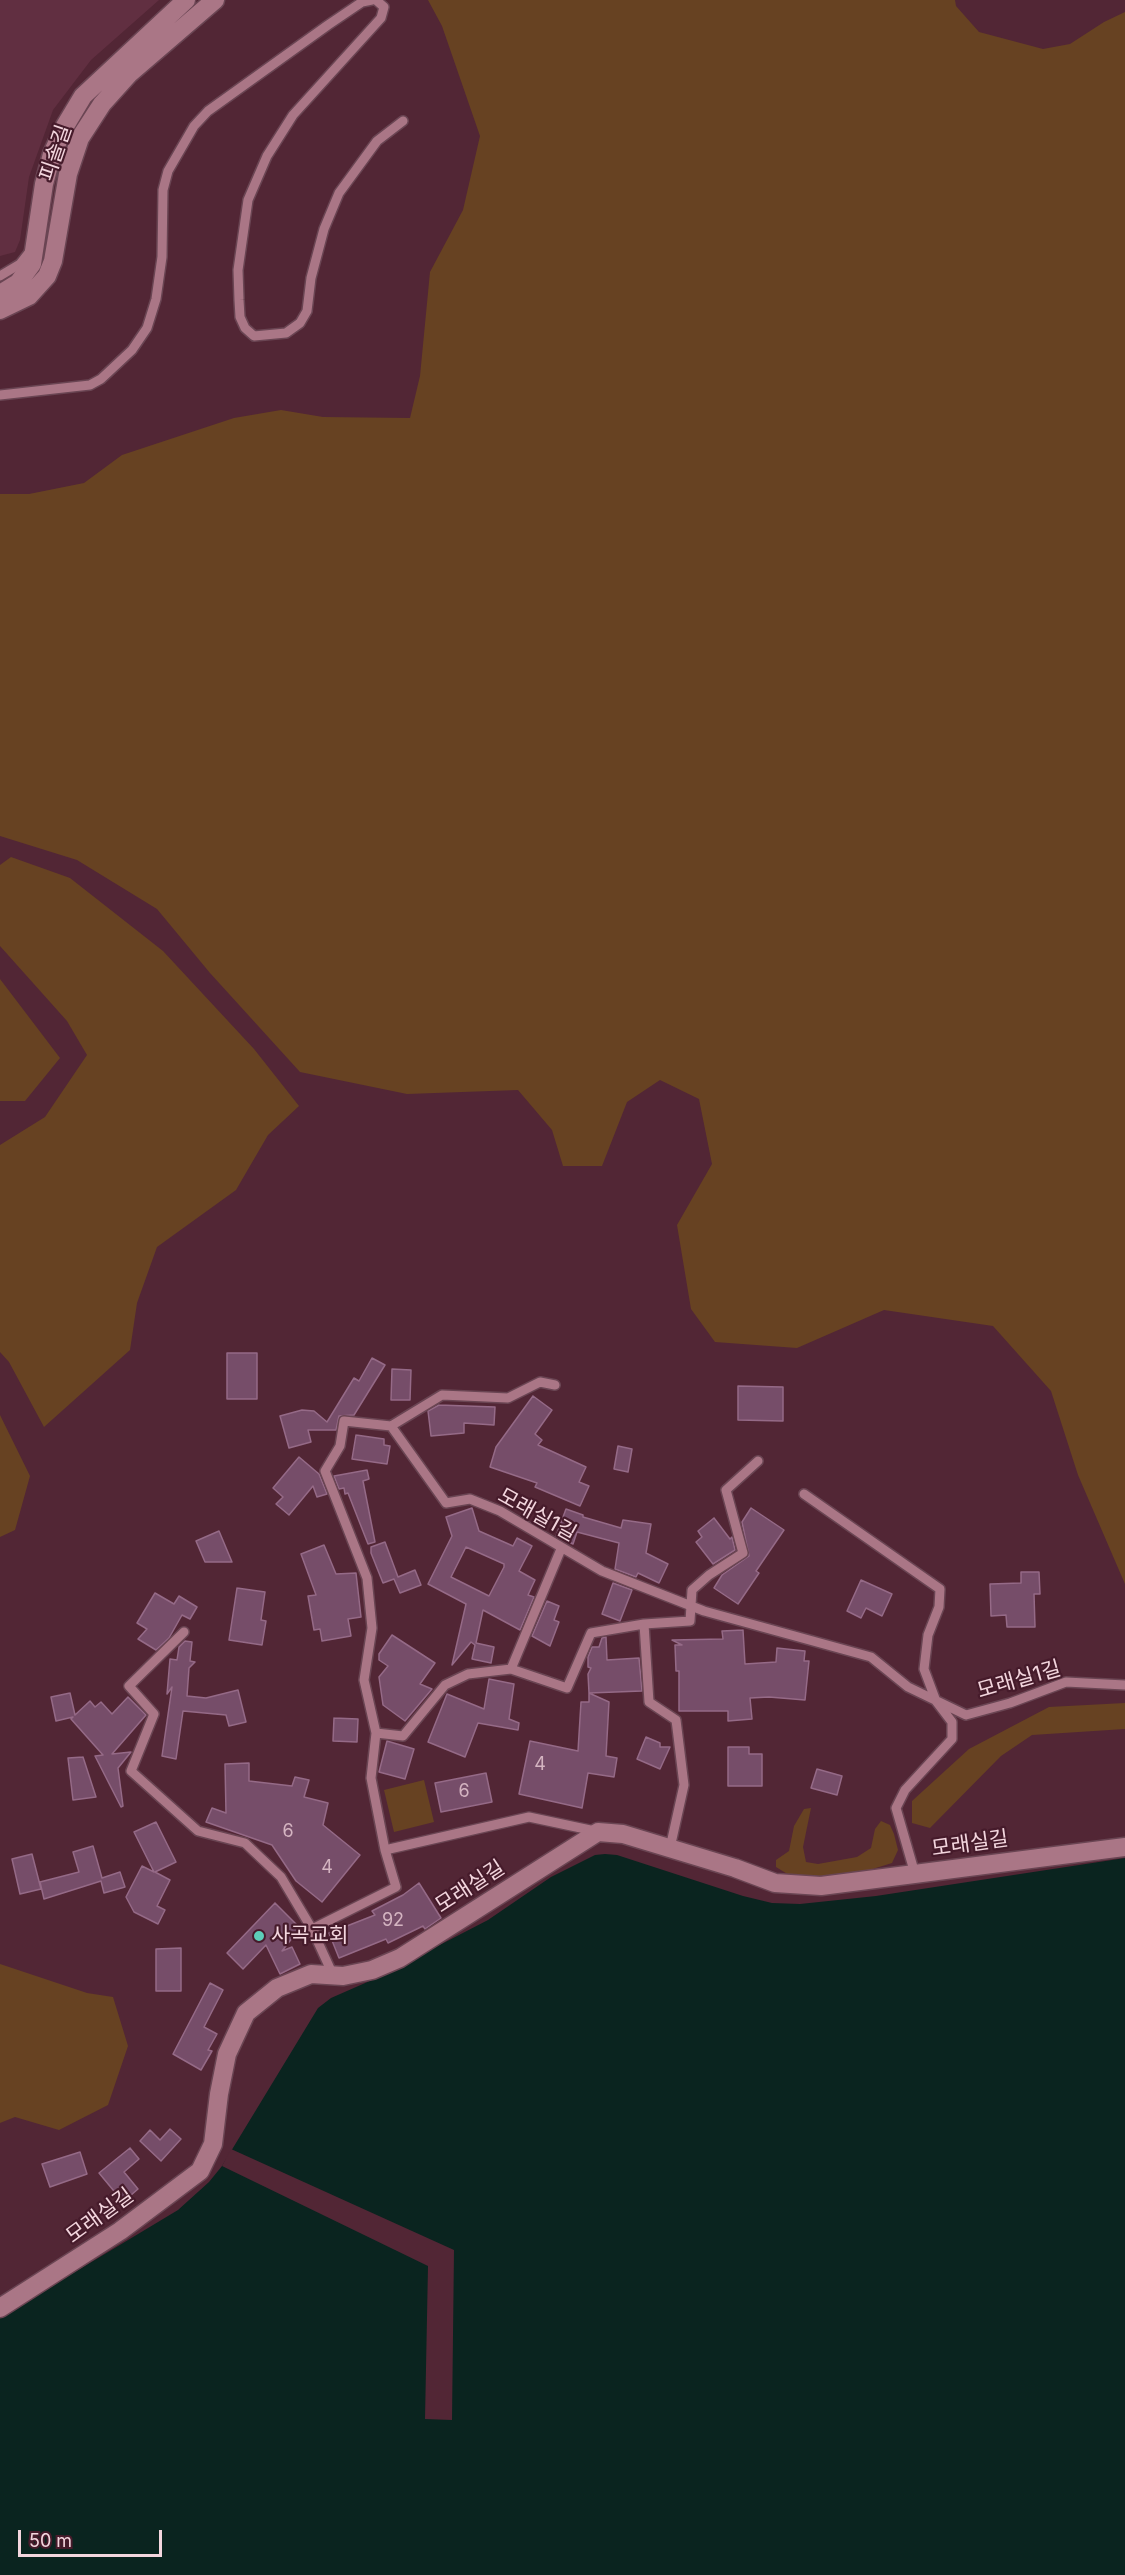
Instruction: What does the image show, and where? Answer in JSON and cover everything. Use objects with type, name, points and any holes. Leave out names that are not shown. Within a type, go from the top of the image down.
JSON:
[{"type":"street","name":"피솔길","points":[[0,294],[20,281],[32,264],[44,184],[52,154],[64,126],[83,96],[186,0]]},
{"type":"street","name":"피솔길","points":[[0,310],[29,296],[42,283],[53,261],[68,174],[81,138],[102,104],[129,74],[215,0]]},
{"type":"street","name":"모래실길","points":[[0,2308],[120,2231],[200,2170],[213,2144],[227,2054],[246,2013],[277,1988],[311,1974],[343,1976],[372,1970],[400,1958],[598,1832],[623,1834],[735,1868],[775,1883],[821,1886],[1125,1847]]},
{"type":"lane","points":[[0,395],[90,385],[132,350],[147,328],[156,299],[162,257],[163,190],[168,171],[194,126],[215,106],[362,2],[374,0],[384,7],[381,18],[293,115],[267,156],[248,200],[238,270],[239,300],[240,317],[245,328],[254,336],[286,333],[300,323],[307,311],[311,278],[324,229],[339,193],[377,141],[403,121]]},
{"type":"lane","points":[[0,277],[20,264],[37,241]]},
{"type":"lane","points":[[0,277],[42,283]]},
{"type":"lane","points":[[312,1929],[396,1887],[385,1850],[371,1778],[376,1733],[364,1680],[372,1628],[367,1578],[325,1471],[340,1446],[344,1421],[391,1426],[442,1395],[508,1398],[540,1382],[555,1385]]},
{"type":"lane","name":"모래실1길","points":[[391,1426],[446,1503],[470,1499],[500,1511],[561,1549],[602,1571],[692,1606],[871,1657],[908,1687],[966,1714],[1010,1702],[1066,1682],[1125,1684]]},
{"type":"lane","points":[[376,1733],[403,1736],[445,1685],[468,1674],[511,1669],[567,1688],[591,1633],[644,1624],[690,1621],[692,1590],[709,1575],[743,1553],[726,1491],[758,1461]]},
{"type":"lane","points":[[804,1494],[940,1588],[939,1607],[928,1635],[924,1669],[936,1701],[952,1722],[952,1739],[905,1790],[896,1808],[915,1874]]},
{"type":"lane","points":[[511,1669],[561,1549]]},
{"type":"lane","points":[[644,1624],[649,1702],[676,1720],[684,1785],[670,1848]]},
{"type":"lane","points":[[184,1632],[129,1686],[154,1714],[131,1771],[198,1831],[245,1844],[281,1877],[312,1929],[333,1975]]},
{"type":"lane","points":[[385,1850],[529,1817],[598,1832]]},
{"type":"shaded area","points":[[0,0],[159,0],[91,60],[53,110],[29,177],[20,240],[15,252],[0,256]]},
{"type":"shaded area","points":[[428,0],[955,0],[956,6],[979,32],[1043,49],[1070,44],[1104,22],[1125,12],[1125,1584],[1078,1475],[1051,1391],[993,1326],[884,1310],[797,1348],[715,1342],[691,1309],[677,1225],[712,1164],[699,1099],[660,1080],[627,1102],[602,1166],[563,1166],[552,1130],[518,1090],[407,1094],[300,1072],[210,973],[157,909],[77,860],[0,836],[0,494],[29,494],[84,483],[122,455],[234,418],[281,410],[323,417],[410,418],[420,376],[430,272],[463,210],[480,136],[442,26]]},
{"type":"shaded area","points":[[11,857],[70,878],[163,951],[254,1049],[299,1106],[268,1135],[236,1190],[157,1247],[137,1303],[130,1350],[44,1427],[9,1362],[0,1352],[0,1145],[45,1117],[87,1055],[67,1021],[0,946],[0,865]]},
{"type":"shaded area","points":[[0,979],[60,1058],[25,1101],[0,1101]]},
{"type":"shaded area","points":[[0,1415],[30,1476],[15,1530],[0,1537]]},
{"type":"shaded area","points":[[1125,1703],[1125,1729],[1032,1735],[1001,1756],[930,1828],[912,1823],[912,1801],[969,1749],[1049,1707]]},
{"type":"shaded area","points":[[424,1780],[434,1822],[394,1832],[384,1790]]},
{"type":"shaded area","points":[[811,1808],[803,1847],[806,1862],[818,1864],[857,1857],[871,1848],[875,1829],[881,1821],[890,1825],[894,1834],[898,1850],[892,1863],[847,1877],[811,1879],[789,1875],[776,1867],[776,1860],[789,1851],[794,1826],[804,1809]]},
{"type":"shaded area","points":[[595,1855],[617,1855],[743,1896],[772,1903],[800,1904],[876,1896],[1125,1858],[1125,2575],[0,2575],[0,2317],[178,2210],[209,2182],[222,2166],[318,2008],[331,1998],[372,1980],[488,1920],[551,1877]]},
{"type":"shaded area","points":[[0,1964],[87,1993],[113,1997],[128,2046],[108,2105],[59,2130],[15,2117],[0,2123]]},
{"type":"pier","points":[[231,2149],[454,2250],[452,2420],[425,2419],[428,2266],[222,2166]]},
{"type":"building","points":[[227,1353],[257,1353],[257,1399],[227,1399]]},
{"type":"building","points":[[372,1358],[385,1365],[354,1415],[339,1416],[336,1430],[308,1430],[311,1442],[289,1448],[280,1416],[302,1410],[314,1411],[327,1422],[354,1378],[359,1381]]},
{"type":"building","points":[[392,1369],[411,1370],[410,1400],[391,1400]]},
{"type":"building","points":[[738,1386],[783,1387],[783,1421],[738,1420]]},
{"type":"building","points":[[533,1396],[552,1410],[535,1434],[542,1440],[538,1445],[586,1467],[579,1482],[589,1486],[580,1506],[535,1487],[537,1483],[490,1467],[496,1447]]},
{"type":"building","points":[[439,1405],[495,1407],[494,1425],[464,1423],[464,1433],[431,1436],[428,1411]]},
{"type":"building","points":[[356,1435],[384,1439],[384,1445],[390,1446],[387,1464],[352,1459]]},
{"type":"building","points":[[618,1446],[632,1449],[628,1472],[614,1469]]},
{"type":"building","points":[[299,1457],[319,1474],[327,1494],[317,1497],[313,1486],[289,1515],[276,1504],[283,1497],[273,1488]]},
{"type":"building","points":[[367,1470],[369,1479],[363,1481],[375,1542],[368,1544],[348,1493],[345,1494],[344,1488],[339,1489],[334,1476]]},
{"type":"building","points":[[472,1508],[479,1531],[513,1546],[517,1538],[532,1546],[519,1571],[535,1580],[528,1595],[534,1597],[520,1630],[483,1610],[476,1643],[494,1647],[491,1663],[472,1659],[475,1645],[471,1642],[452,1665],[466,1604],[428,1584],[452,1536],[446,1517]],"holes":[[[466,1547],[504,1564],[489,1596],[451,1577]]]},
{"type":"building","points":[[751,1508],[784,1530],[756,1571],[759,1573],[738,1604],[714,1588],[722,1575],[749,1556],[742,1522]]},
{"type":"building","points":[[566,1509],[583,1515],[583,1517],[621,1528],[623,1520],[651,1524],[646,1553],[668,1564],[659,1583],[638,1573],[636,1577],[615,1569],[619,1543],[577,1532],[573,1544],[556,1536]]},
{"type":"building","points":[[714,1518],[730,1539],[732,1537],[735,1550],[713,1564],[696,1542],[702,1537],[698,1531]]},
{"type":"building","points":[[219,1531],[232,1562],[205,1562],[196,1541]]},
{"type":"building","points":[[385,1542],[398,1577],[415,1570],[421,1585],[400,1593],[394,1579],[383,1583],[371,1553],[371,1547]]},
{"type":"building","points":[[324,1545],[336,1574],[356,1573],[361,1617],[348,1619],[351,1636],[322,1641],[320,1629],[314,1630],[308,1596],[316,1595],[301,1554]]},
{"type":"building","points":[[1021,1572],[1039,1572],[1040,1594],[1034,1594],[1035,1627],[1007,1627],[1006,1615],[991,1616],[990,1584],[1021,1583]]},
{"type":"building","points":[[861,1580],[892,1594],[882,1616],[866,1608],[861,1618],[847,1611]]},
{"type":"building","points":[[613,1583],[632,1590],[620,1621],[602,1614]]},
{"type":"building","points":[[237,1588],[265,1592],[261,1620],[266,1621],[262,1645],[229,1640]]},
{"type":"building","points":[[155,1593],[174,1604],[179,1596],[197,1607],[190,1619],[182,1615],[169,1638],[156,1650],[138,1639],[147,1629],[137,1623]]},
{"type":"building","points":[[547,1601],[559,1606],[554,1620],[559,1622],[550,1646],[532,1636]]},
{"type":"building","points":[[743,1630],[745,1664],[776,1662],[777,1648],[805,1651],[804,1661],[809,1661],[805,1700],[750,1698],[752,1719],[728,1721],[728,1711],[679,1711],[679,1671],[676,1671],[675,1645],[682,1645],[672,1640],[723,1639],[722,1631]]},
{"type":"building","points":[[392,1635],[435,1663],[420,1684],[432,1689],[405,1721],[383,1705],[379,1677],[388,1666],[379,1660],[379,1654]]},
{"type":"building","points":[[606,1637],[607,1660],[639,1658],[642,1691],[589,1693],[588,1674],[591,1668],[588,1667],[588,1657],[592,1647],[599,1647],[602,1638]]},
{"type":"building","points":[[185,1641],[192,1642],[190,1661],[195,1662],[189,1668],[187,1696],[206,1698],[238,1690],[246,1722],[229,1726],[226,1715],[183,1711],[176,1759],[162,1756],[172,1687],[167,1694],[170,1659],[177,1660],[179,1647]]},
{"type":"building","points":[[489,1679],[514,1684],[509,1719],[519,1723],[518,1730],[478,1723],[465,1757],[428,1742],[447,1694],[484,1709]]},
{"type":"building","points":[[70,1693],[75,1715],[90,1701],[95,1707],[101,1702],[112,1714],[128,1697],[146,1715],[112,1754],[131,1752],[118,1768],[123,1806],[121,1807],[95,1756],[103,1755],[71,1719],[73,1717],[56,1721],[51,1697]]},
{"type":"building","points":[[589,1693],[609,1702],[606,1756],[617,1758],[614,1777],[588,1773],[582,1808],[519,1794],[530,1741],[578,1751],[581,1702],[589,1702]]},
{"type":"building","points":[[334,1718],[358,1719],[357,1742],[333,1741]]},
{"type":"building","points":[[646,1737],[660,1743],[660,1747],[670,1747],[660,1769],[637,1759]]},
{"type":"building","points":[[387,1741],[414,1749],[405,1779],[379,1772]]},
{"type":"building","points":[[728,1747],[749,1747],[749,1754],[762,1754],[762,1786],[728,1786]]},
{"type":"building","points":[[83,1757],[96,1797],[73,1800],[68,1758]]},
{"type":"building","points":[[249,1763],[249,1781],[292,1786],[295,1777],[309,1780],[304,1797],[328,1803],[323,1825],[360,1855],[322,1902],[296,1881],[272,1845],[206,1822],[212,1808],[226,1813],[225,1764]]},
{"type":"building","points":[[817,1769],[842,1776],[837,1795],[811,1788]]},
{"type":"building","points":[[486,1773],[492,1802],[441,1812],[435,1783]]},
{"type":"building","points":[[156,1822],[176,1862],[155,1872],[170,1880],[157,1906],[165,1910],[158,1924],[134,1912],[126,1897],[142,1866],[154,1872],[134,1832]]},
{"type":"building","points":[[93,1846],[102,1878],[120,1872],[125,1887],[104,1893],[101,1881],[44,1899],[40,1882],[79,1872],[73,1852]]},
{"type":"building","points":[[32,1854],[41,1889],[20,1894],[12,1859]]},
{"type":"building","points":[[419,1883],[441,1918],[425,1929],[423,1926],[388,1943],[386,1939],[339,1958],[329,1933],[375,1915],[372,1911],[403,1895]]},
{"type":"building","name":"사곡교회","points":[[275,1903],[300,1928],[282,1951],[292,1947],[300,1964],[280,1974],[266,1945],[243,1969],[227,1953]]},
{"type":"building","points":[[181,1948],[181,1991],[156,1991],[156,1949]]},
{"type":"building","points":[[210,1983],[223,1990],[204,2027],[217,2034],[208,2050],[212,2051],[201,2070],[173,2054]]},
{"type":"building","points":[[170,2129],[181,2139],[161,2161],[140,2141],[150,2130],[160,2140]]},
{"type":"building","points":[[130,2148],[139,2159],[124,2172],[138,2189],[123,2202],[99,2173]]},
{"type":"building","points":[[80,2152],[87,2174],[50,2187],[42,2164]]},
{"type":"place","name":"사곡교회","points":[[259,1936]]}]
